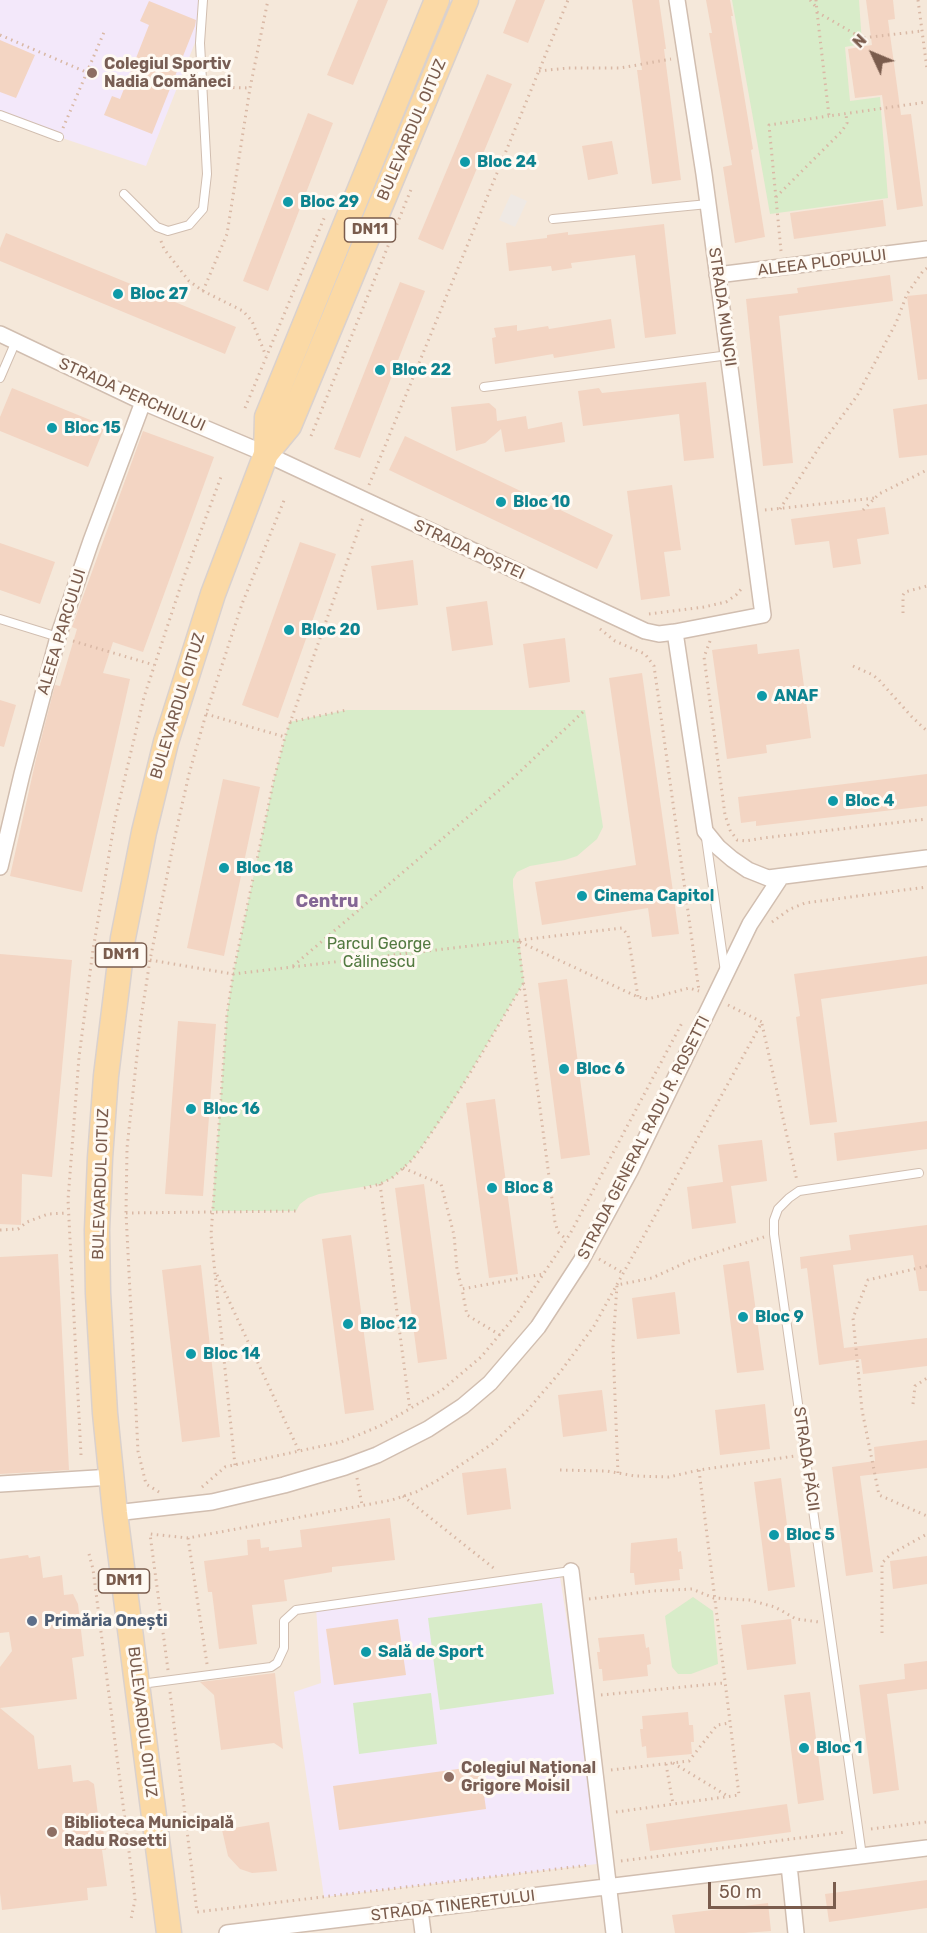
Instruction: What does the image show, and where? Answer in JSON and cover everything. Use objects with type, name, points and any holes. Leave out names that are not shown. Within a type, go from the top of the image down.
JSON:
[{"type":"main road","name":"BULEVARDUL OITUZ","points":[[266,454],[267,417],[437,0]]},
{"type":"main road","name":"BULEVARDUL OITUZ","points":[[170,1933],[115,1513],[101,1347],[97,1230],[106,1076],[123,938],[153,788],[176,706],[213,594],[266,454],[289,426],[466,0]]},
{"type":"street","name":"STRADA MUNCII","points":[[677,0],[708,204],[763,615]]},
{"type":"street","name":"ALEEA PLOPULUI","points":[[717,275],[927,249]]},
{"type":"street","name":"STRADA PERCHIULUI","points":[[0,334],[143,402],[266,454]]},
{"type":"street","name":"ALEEA PARCULUI","points":[[0,867],[21,774],[58,637],[143,402]]},
{"type":"street","name":"STRADA POȘTEI","points":[[266,454],[624,622],[650,632],[675,632],[763,615]]},
{"type":"street","points":[[675,632],[705,831],[718,847],[738,865],[768,878],[927,858]]},
{"type":"street","name":"STRADA GENERAL RADU R. ROSETTI","points":[[115,1513],[212,1502],[326,1473],[377,1455],[446,1418],[490,1383],[522,1348],[554,1305],[581,1261],[630,1171],[750,924],[781,877]]},
{"type":"street","points":[[0,1484],[112,1477]]},
{"type":"street","points":[[571,1571],[614,1933]]},
{"type":"street","name":"STRADA TINERETULUI","points":[[227,1933],[927,1848]]},
{"type":"street","points":[[789,1865],[796,1933]]},
{"type":"street","points":[[420,1910],[423,1933]]},
{"type":"lane","points":[[124,194],[157,227],[168,231],[179,229],[195,220],[203,209],[207,174],[201,87],[200,30],[203,0]]},
{"type":"lane","points":[[0,115],[59,137]]},
{"type":"lane","points":[[553,219],[708,204]]},
{"type":"lane","points":[[0,378],[16,341]]},
{"type":"lane","points":[[484,387],[729,355]]},
{"type":"lane","points":[[0,619],[58,637]]},
{"type":"lane","points":[[705,831],[725,977]]},
{"type":"lane","points":[[799,1191],[919,1173]]},
{"type":"lane","name":"STRADA PĂCII","points":[[799,1191],[778,1209],[774,1220],[774,1234],[862,1856]]},
{"type":"lane","points":[[136,1684],[271,1667],[277,1663],[284,1648],[284,1621],[296,1610],[571,1571]]},
{"type":"path","points":[[203,291],[227,234],[250,88],[268,0]]},
{"type":"path","points":[[359,481],[369,485],[568,0]]},
{"type":"path","points":[[810,0],[817,10],[862,38],[922,31]]},
{"type":"path","points":[[816,0],[829,116]]},
{"type":"path","points":[[918,0],[927,69]]},
{"type":"path","points":[[59,137],[105,30]]},
{"type":"path","points":[[0,35],[86,72]]},
{"type":"path","points":[[539,71],[567,68],[620,68],[686,57]]},
{"type":"path","points":[[201,87],[250,88]]},
{"type":"path","points":[[783,268],[770,125],[927,102]]},
{"type":"path","points":[[776,197],[842,131],[847,123],[846,114]]},
{"type":"path","points":[[311,436],[413,185]]},
{"type":"path","points":[[157,227],[164,249],[189,281],[203,291],[243,311],[252,321],[266,356]]},
{"type":"path","points":[[780,509],[825,439],[857,396],[896,323],[907,294],[927,268]]},
{"type":"path","points":[[863,510],[875,498],[898,483],[927,470]]},
{"type":"path","points":[[161,1493],[146,1484],[138,1451],[126,1213],[127,1148],[132,1083],[150,960],[189,774],[242,604],[285,498]]},
{"type":"path","points":[[749,507],[765,510],[780,509],[875,498]]},
{"type":"path","points":[[235,1465],[211,1235],[227,1013],[233,974],[285,737],[363,517]]},
{"type":"path","points":[[903,613],[905,591],[927,586]]},
{"type":"path","points":[[645,615],[726,602],[743,587]]},
{"type":"path","points":[[58,637],[154,665]]},
{"type":"path","points":[[518,941],[638,997],[648,999],[689,988],[699,991],[654,666],[645,654],[615,640]]},
{"type":"path","points":[[710,641],[704,657],[725,815],[730,830],[737,840],[746,841],[927,819]]},
{"type":"path","points":[[853,666],[879,680],[927,731]]},
{"type":"path","points":[[290,722],[347,710]]},
{"type":"path","points":[[291,967],[510,781],[585,710]]},
{"type":"path","points":[[206,714],[285,737]]},
{"type":"path","points":[[769,925],[779,915],[805,903],[927,887]]},
{"type":"path","points":[[150,960],[233,974],[622,928],[628,935],[638,997]]},
{"type":"path","points":[[518,941],[555,1222],[558,1232],[566,1239]]},
{"type":"path","points":[[364,1188],[380,1184],[403,1168],[422,1147],[447,1111],[524,982]]},
{"type":"path","points":[[726,1004],[762,1022],[799,1191]]},
{"type":"path","points":[[199,1489],[225,1467],[354,1438],[410,1410],[461,1376],[501,1335],[566,1239],[596,1188],[688,1011]]},
{"type":"path","points":[[403,1168],[441,1184],[454,1235],[457,1269],[467,1315],[501,1335]]},
{"type":"path","points":[[380,1184],[410,1410]]},
{"type":"path","points":[[126,1213],[296,1210]]},
{"type":"path","points":[[0,1230],[18,1229],[27,1222],[48,1214],[68,1213]]},
{"type":"path","points":[[618,1473],[613,1346],[617,1285],[652,1278],[689,1261],[774,1234]]},
{"type":"path","points":[[594,1256],[623,1274]]},
{"type":"path","points":[[927,1266],[868,1280],[853,1318],[862,1410],[879,1495],[927,1516]]},
{"type":"path","points":[[215,1271],[299,1451]]},
{"type":"path","points":[[462,1289],[544,1274]]},
{"type":"path","points":[[913,1404],[915,1386],[927,1378]]},
{"type":"path","points":[[560,1470],[669,1477],[699,1470],[806,1454]]},
{"type":"path","points":[[600,1814],[739,1795],[699,1470]]},
{"type":"path","points":[[356,1475],[362,1505]]},
{"type":"path","points":[[403,1496],[510,1580]]},
{"type":"path","points":[[208,1674],[188,1538],[150,1534],[197,1912],[927,1822]]},
{"type":"path","points":[[882,1633],[882,1563],[891,1554],[927,1534]]},
{"type":"path","points":[[89,1554],[93,1569],[134,1891],[135,1900],[131,1919]]},
{"type":"path","points":[[574,1601],[652,1591],[692,1589],[714,1598],[750,1600],[775,1607],[796,1619],[830,1623]]},
{"type":"path","points":[[586,1697],[724,1683]]},
{"type":"path","points":[[594,1772],[689,1761],[717,1725],[729,1723]]},
{"type":"path","points":[[672,1763],[727,1796]]},
{"type":"path","points":[[666,1764],[673,1804]]},
{"type":"shaded area","points":[[0,0],[927,0],[927,1933],[0,1933]]},
{"type":"shaded area","name":"Colegiul Sportiv Nadia Comăneci","points":[[0,0],[203,0],[200,30],[146,166],[0,115]]},
{"type":"shaded area","points":[[511,194],[527,201],[515,227],[499,220]]},
{"type":"shaded area","name":"Colegiul Național Grigore Moisil","points":[[560,1577],[605,1863],[324,1897],[294,1692],[321,1683],[316,1607]]},
{"type":"green space","points":[[732,0],[859,0],[862,44],[845,47],[850,101],[880,97],[888,198],[770,214]]},
{"type":"green space","name":"Parcul George Călinescu","points":[[347,710],[585,710],[603,827],[597,839],[577,856],[530,866],[517,872],[513,879],[513,886],[524,982],[447,1111],[412,1160],[392,1178],[380,1184],[319,1194],[308,1198],[300,1204],[296,1211],[212,1211],[227,1013],[233,974],[285,737],[290,722]]},
{"type":"green space","points":[[693,1597],[713,1611],[718,1664],[691,1674],[678,1674],[672,1667],[665,1616]]},
{"type":"green space","points":[[542,1603],[554,1694],[440,1710],[428,1618]]},
{"type":"green space","points":[[431,1693],[437,1744],[359,1754],[353,1703]]},
{"type":"building","points":[[358,0],[388,0],[353,85],[327,75]]},
{"type":"building","points":[[516,0],[545,0],[528,43],[503,33]]},
{"type":"building","points":[[632,0],[659,0],[681,180],[652,184],[637,70],[642,70]]},
{"type":"building","points":[[706,0],[730,0],[765,237],[735,243],[723,167],[732,165],[709,33],[712,33]]},
{"type":"building","points":[[866,0],[893,0],[895,19],[888,20],[901,115],[911,114],[923,206],[897,210],[882,95],[855,98],[848,49],[872,45]]},
{"type":"building","points":[[149,1],[196,20],[152,134],[104,115],[112,96],[120,99],[149,25],[140,21]]},
{"type":"building","points":[[0,40],[35,55],[16,98],[0,92]]},
{"type":"building","name":"Bloc 24","points":[[487,74],[512,84],[443,250],[418,239]]},
{"type":"building","name":"Bloc 29","points":[[308,113],[333,123],[268,291],[243,281]]},
{"type":"building","points":[[612,141],[618,174],[588,180],[582,146]]},
{"type":"building","points":[[883,200],[886,226],[794,239],[790,213]]},
{"type":"building","points":[[664,224],[676,334],[645,338],[635,255],[571,263],[572,268],[552,271],[551,266],[509,271],[506,243],[547,238],[547,235],[568,232],[568,235]]},
{"type":"building","name":"Bloc 27","points":[[6,233],[236,327],[225,354],[0,261],[0,248]]},
{"type":"building","points":[[890,275],[893,301],[779,316],[793,463],[763,466],[746,299],[798,293],[797,288]]},
{"type":"building","name":"Bloc 22","points":[[400,282],[425,291],[360,458],[334,449]]},
{"type":"building","points":[[927,294],[927,379],[918,380],[907,296]]},
{"type":"building","points":[[611,319],[615,348],[554,358],[553,354],[495,364],[492,338],[496,337],[494,328],[517,325],[517,331],[548,326],[549,329]]},
{"type":"building","points":[[706,382],[714,458],[684,461],[679,414],[583,426],[578,391],[599,388],[602,393]]},
{"type":"building","name":"Bloc 15","points":[[12,388],[105,426],[88,467],[0,431],[0,417]]},
{"type":"building","points":[[489,403],[496,409],[497,421],[526,416],[528,429],[562,422],[565,442],[505,452],[501,429],[485,443],[456,451],[451,407]]},
{"type":"building","points":[[927,404],[927,455],[899,458],[893,409]]},
{"type":"building","points":[[143,431],[214,457],[143,652],[113,642],[103,673],[130,679],[82,892],[10,876],[55,685],[60,686],[77,629],[72,627]]},
{"type":"building","name":"Bloc 10","points":[[405,436],[613,535],[597,569],[389,470]]},
{"type":"building","points":[[672,485],[681,550],[664,552],[670,596],[641,600],[627,491]]},
{"type":"building","points":[[885,507],[889,534],[857,539],[861,564],[833,568],[829,541],[795,545],[791,519]]},
{"type":"building","name":"Bloc 20","points":[[300,542],[336,554],[278,718],[242,705]]},
{"type":"building","points":[[0,543],[55,562],[40,604],[0,590]]},
{"type":"building","points":[[413,560],[418,605],[377,610],[371,566]]},
{"type":"building","points":[[487,601],[493,645],[452,651],[446,607]]},
{"type":"building","points":[[565,638],[570,682],[529,688],[523,644]]},
{"type":"building","name":"ANAF","points":[[757,644],[758,654],[799,649],[811,738],[766,745],[767,753],[727,759],[712,650]]},
{"type":"building","points":[[642,673],[679,934],[652,937],[648,908],[542,925],[535,882],[636,865],[609,678]]},
{"type":"building","points":[[0,700],[16,705],[4,747],[0,746]]},
{"type":"building","name":"Bloc 4","points":[[927,774],[927,806],[756,826],[756,821],[741,823],[738,797]]},
{"type":"building","name":"Bloc 18","points":[[223,779],[260,787],[224,956],[187,948]]},
{"type":"building","points":[[0,954],[72,960],[52,1177],[22,1174],[21,1225],[0,1224]]},
{"type":"building","points":[[927,956],[927,984],[821,999],[837,1122],[810,1125],[796,1017],[800,1016],[794,974]]},
{"type":"building","name":"Bloc 6","points":[[567,979],[590,1155],[561,1159],[538,983]]},
{"type":"building","name":"Bloc 16","points":[[178,1021],[216,1024],[203,1196],[165,1194]]},
{"type":"building","name":"Bloc 8","points":[[495,1099],[518,1274],[489,1278],[466,1103]]},
{"type":"building","points":[[927,1121],[927,1149],[837,1161],[834,1133]]},
{"type":"building","points":[[762,1140],[767,1181],[731,1186],[736,1223],[692,1229],[687,1187],[723,1182],[718,1145]]},
{"type":"building","points":[[424,1184],[447,1359],[418,1363],[395,1188]]},
{"type":"building","points":[[927,1225],[927,1291],[919,1291],[913,1255],[833,1265],[844,1348],[927,1338],[927,1366],[863,1374],[861,1359],[819,1365],[807,1268],[801,1269],[800,1257],[851,1250],[849,1235]]},
{"type":"building","name":"Bloc 12","points":[[351,1235],[374,1410],[345,1414],[322,1239]]},
{"type":"building","points":[[58,1254],[69,1470],[0,1474],[0,1257]]},
{"type":"building","name":"Bloc 9","points":[[749,1261],[764,1370],[737,1373],[723,1265]]},
{"type":"building","name":"Bloc 14","points":[[201,1265],[220,1437],[182,1442],[162,1270]]},
{"type":"building","points":[[675,1292],[680,1334],[637,1339],[632,1298]]},
{"type":"building","points":[[602,1390],[607,1431],[563,1437],[558,1395]]},
{"type":"building","points":[[765,1404],[770,1449],[720,1455],[715,1410]]},
{"type":"building","points":[[927,1440],[927,1468],[860,1476],[873,1572],[846,1576],[832,1467],[875,1461],[874,1447]]},
{"type":"building","points":[[506,1468],[511,1509],[467,1515],[462,1473]]},
{"type":"building","name":"Bloc 5","points":[[781,1478],[795,1587],[768,1591],[754,1482]]},
{"type":"building","points":[[390,1518],[395,1560],[332,1567],[332,1572],[284,1580],[287,1601],[252,1605],[257,1644],[219,1649],[212,1592],[208,1592],[204,1561],[248,1555],[247,1540],[260,1539],[261,1548],[269,1547],[269,1551],[302,1547],[300,1530]]},
{"type":"building","points":[[677,1538],[683,1569],[679,1569],[680,1580],[635,1585],[634,1573],[630,1573],[631,1543]]},
{"type":"building","points":[[28,1555],[29,1558],[40,1556],[43,1578],[62,1575],[64,1595],[73,1594],[78,1604],[84,1656],[72,1658],[77,1699],[0,1708],[0,1667],[12,1651],[9,1632],[0,1633],[0,1559]]},
{"type":"building","points":[[927,1556],[927,1584],[893,1589],[890,1561]]},
{"type":"building","name":"Sală de Sport","points":[[398,1619],[406,1675],[334,1685],[326,1629]]},
{"type":"building","points":[[791,1619],[796,1664],[747,1670],[741,1625]]},
{"type":"building","points":[[644,1634],[646,1648],[649,1647],[651,1664],[647,1665],[648,1676],[603,1681],[597,1652],[600,1652],[598,1638]]},
{"type":"building","points":[[927,1661],[927,1689],[887,1694],[899,1790],[873,1794],[859,1685],[905,1679],[904,1664]]},
{"type":"building","points":[[275,1673],[283,1749],[274,1743],[221,1750],[214,1695],[200,1682]]},
{"type":"building","name":"Bloc 1","points":[[810,1692],[824,1800],[798,1804],[784,1695]]},
{"type":"building","name":"Biblioteca Municipală Radu Rosetti","points":[[0,1708],[34,1736],[38,1769],[71,1765],[73,1782],[88,1780],[94,1784],[106,1850],[102,1850],[107,1886],[87,1888],[88,1900],[2,1910],[0,1893]]},
{"type":"building","points":[[688,1712],[689,1725],[693,1725],[692,1754],[647,1758],[646,1746],[642,1747],[640,1729],[643,1729],[642,1716]]},
{"type":"building","points":[[480,1766],[486,1809],[339,1830],[333,1786]]},
{"type":"building","points":[[787,1804],[791,1832],[650,1851],[646,1824]]},
{"type":"building","points":[[269,1822],[277,1871],[252,1873],[240,1869],[228,1856],[222,1830]]},
{"type":"building","points":[[927,1880],[927,1908],[829,1922],[825,1894]]},
{"type":"building","points":[[768,1903],[771,1931],[675,1933],[672,1915]]},
{"type":"place","name":"Colegiul Sportiv Nadia Comăneci","points":[[92,73]]},
{"type":"place","name":"Bloc 24","points":[[465,162]]},
{"type":"place","name":"Bloc 29","points":[[288,202]]},
{"type":"place","name":"Bloc 27","points":[[118,294]]},
{"type":"place","name":"Bloc 22","points":[[380,370]]},
{"type":"place","name":"Bloc 15","points":[[52,428]]},
{"type":"place","name":"Bloc 10","points":[[501,502]]},
{"type":"place","name":"Bloc 20","points":[[289,630]]},
{"type":"place","name":"ANAF","points":[[762,696]]},
{"type":"place","name":"Bloc 4","points":[[833,801]]},
{"type":"place","name":"Bloc 18","points":[[224,868]]},
{"type":"place","name":"Cinema Capitol","points":[[582,896]]},
{"type":"place","name":"Bloc 6","points":[[564,1069]]},
{"type":"place","name":"Bloc 16","points":[[191,1109]]},
{"type":"place","name":"Bloc 8","points":[[492,1188]]},
{"type":"place","name":"Bloc 9","points":[[743,1317]]},
{"type":"place","name":"Bloc 12","points":[[348,1324]]},
{"type":"place","name":"Bloc 14","points":[[191,1354]]},
{"type":"place","name":"Bloc 5","points":[[774,1535]]},
{"type":"place","name":"Primăria Onești","points":[[32,1621]]},
{"type":"place","name":"Sală de Sport","points":[[366,1652]]},
{"type":"place","name":"Bloc 1","points":[[804,1748]]},
{"type":"place","name":"Colegiul Național Grigore Moisil","points":[[449,1777]]},
{"type":"place","name":"Biblioteca Municipală Radu Rosetti","points":[[52,1832]]},
{"type":"district","name":"Centru","points":[[327,902]]}]
